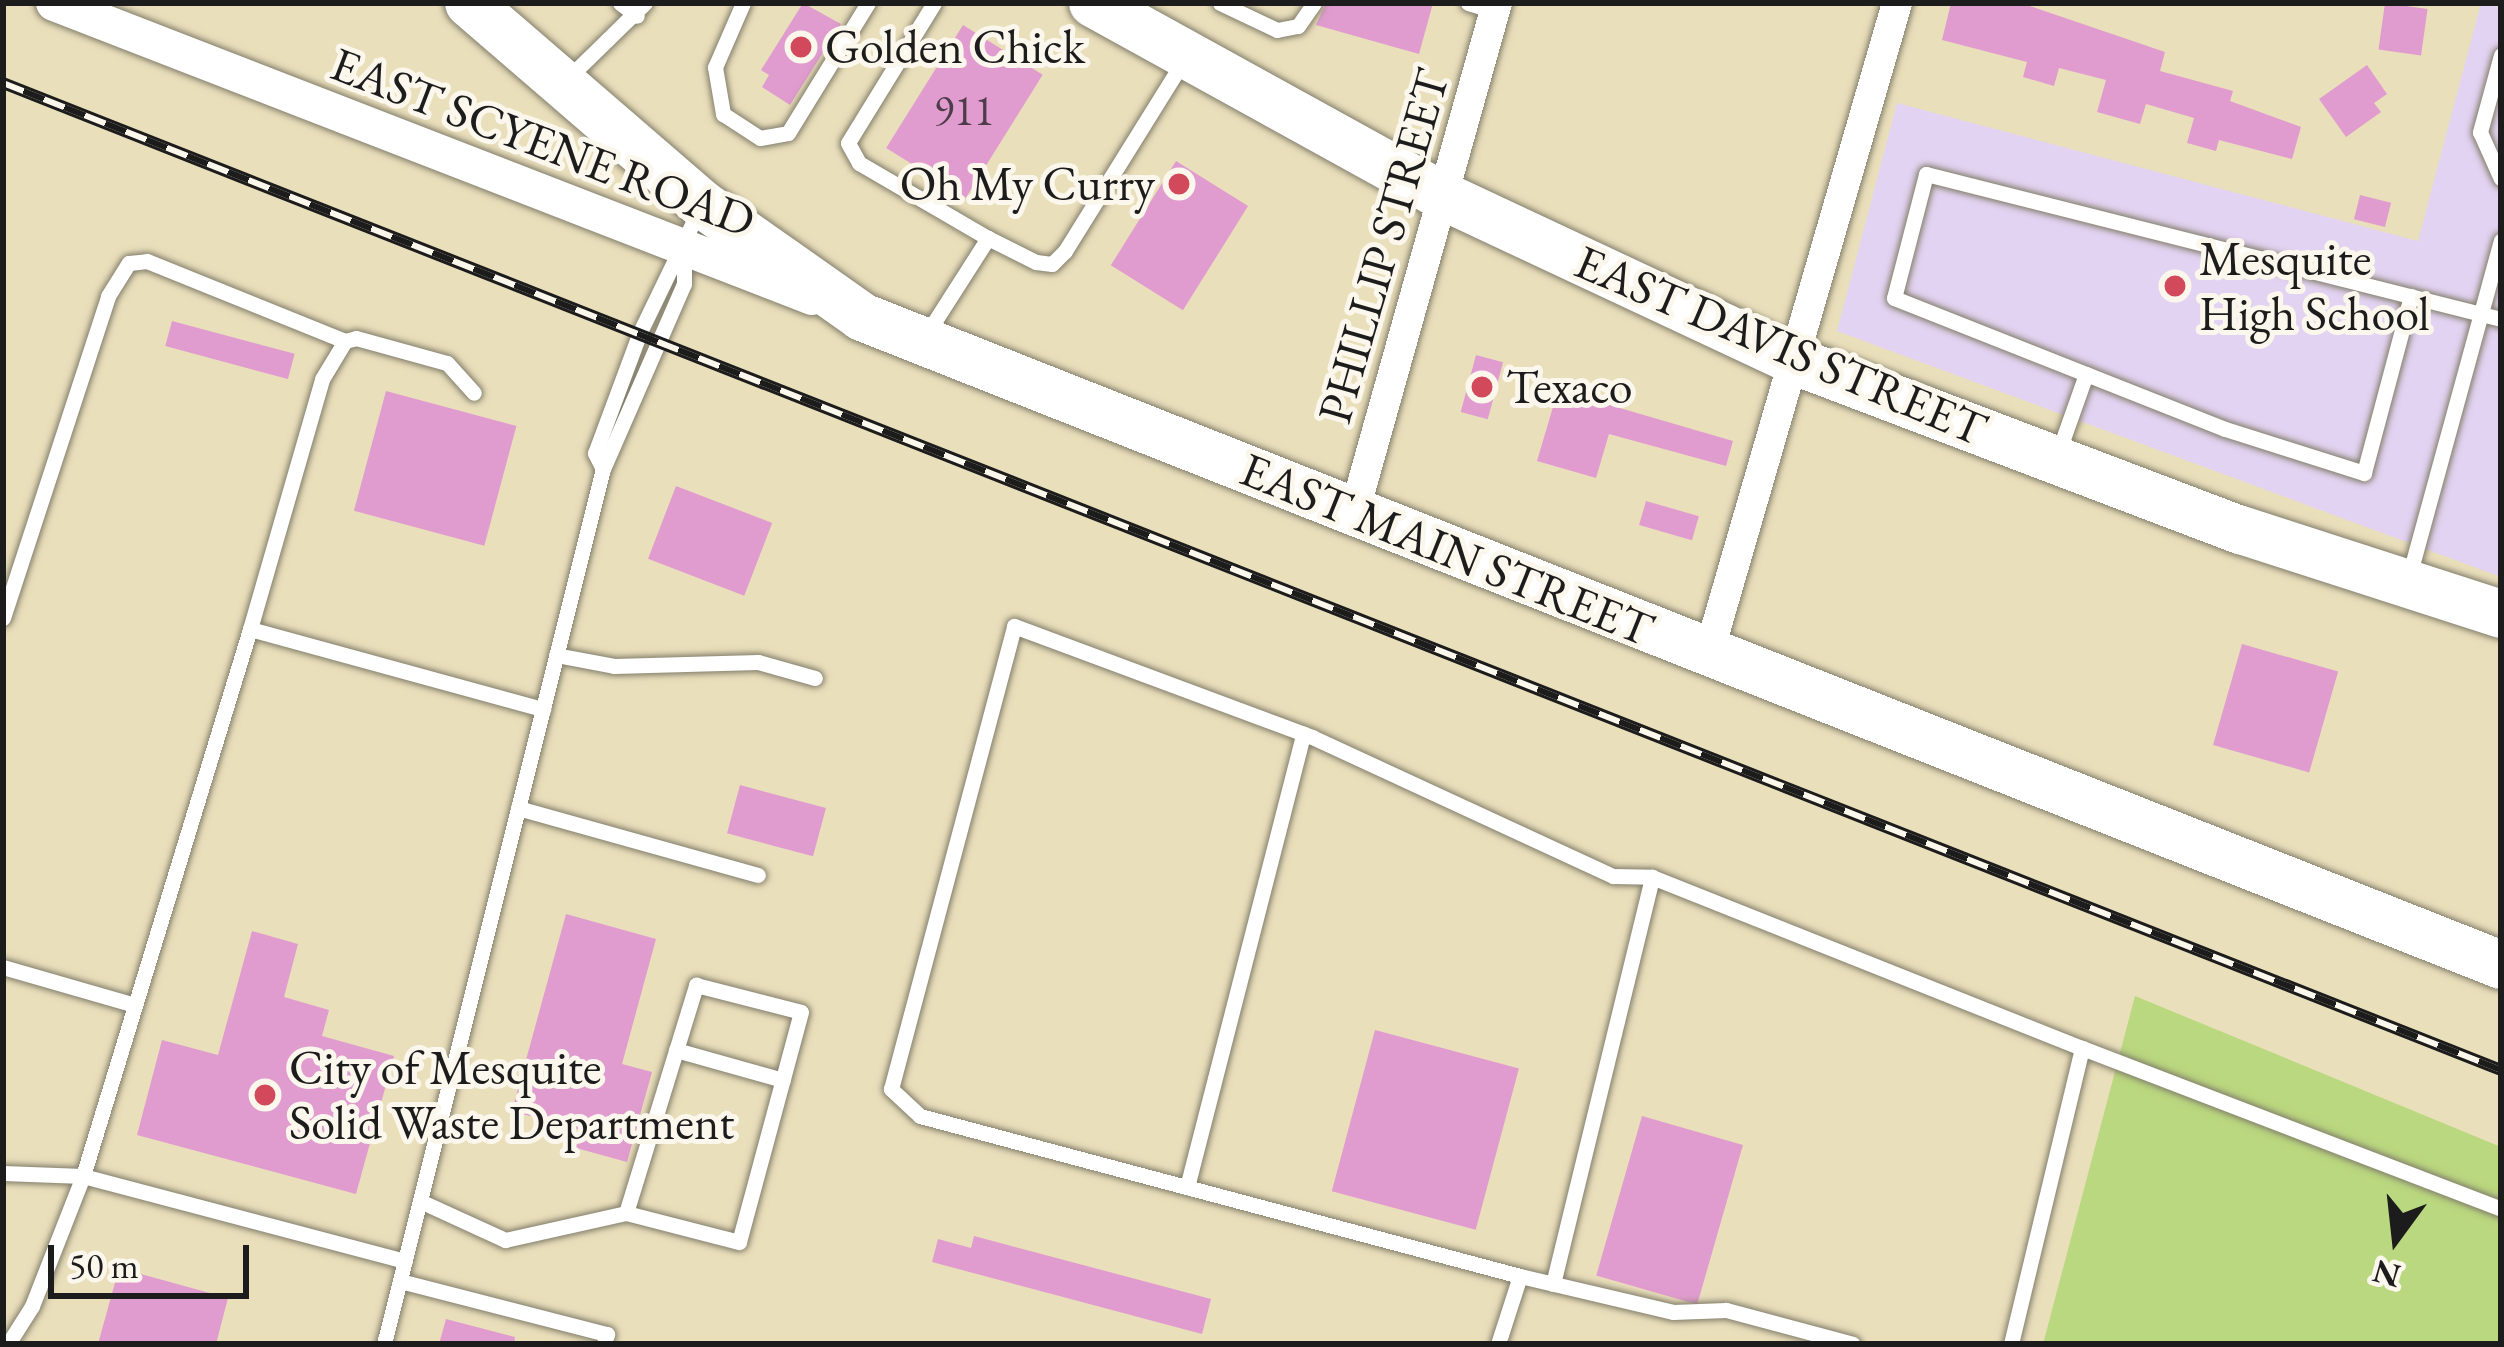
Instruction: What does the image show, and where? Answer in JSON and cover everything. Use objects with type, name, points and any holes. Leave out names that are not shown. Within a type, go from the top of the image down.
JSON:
[{"type":"main road","name":"EAST MAIN STREET","points":[[469,3],[558,88],[702,204],[862,317],[2501,965]]},
{"type":"main road","name":"EAST DAVIS STREET","points":[[1093,3],[1185,58],[1445,197],[1795,361],[2055,461],[2501,614]]},
{"type":"street","name":"EAST SCYENE ROAD","points":[[55,3],[862,317]]},
{"type":"street","points":[[1709,652],[1897,3]]},
{"type":"street","name":"PHILLIP STREET","points":[[1354,513],[1445,197],[1486,6]]},
{"type":"lane","points":[[558,88],[641,10],[620,3]]},
{"type":"lane","points":[[742,3],[715,67],[723,114],[760,138],[788,134],[868,3]]},
{"type":"lane","points":[[934,3],[848,143],[859,164],[988,238],[1052,264],[1185,58]]},
{"type":"lane","points":[[1220,3],[1277,30],[1298,26],[1314,3]]},
{"type":"lane","points":[[2501,55],[2480,132],[2497,158],[2501,179]]},
{"type":"lane","points":[[2411,296],[2364,473],[2086,374],[1894,298],[1926,174],[2481,313],[2501,319]]},
{"type":"lane","points":[[384,1344],[602,469],[596,453],[625,373],[702,204]]},
{"type":"lane","points":[[923,340],[988,238]]},
{"type":"lane","points":[[2407,585],[2501,241]]},
{"type":"lane","points":[[3,618],[108,296],[129,263],[147,261],[345,341],[356,338],[447,363],[474,393]]},
{"type":"lane","points":[[8,1344],[32,1306],[83,1176],[322,379],[345,341]]},
{"type":"lane","points":[[2055,461],[2086,374]]},
{"type":"lane","points":[[1853,1344],[1726,1310],[1672,1312],[1520,1276],[920,1115],[892,1089],[1015,626],[1303,734],[1613,876],[1652,877],[2501,1209]]},
{"type":"lane","points":[[250,629],[543,709]]},
{"type":"lane","points":[[556,655],[614,666],[758,662],[815,678]]},
{"type":"lane","points":[[1187,1187],[1303,734]]},
{"type":"lane","points":[[518,808],[758,875]]},
{"type":"lane","points":[[1553,1284],[1652,877]]},
{"type":"lane","points":[[3,968],[136,1005]]},
{"type":"lane","points":[[420,1201],[505,1240],[626,1213],[739,1242],[801,1012],[696,985],[626,1213]]},
{"type":"lane","points":[[2011,1344],[2082,1048]]},
{"type":"lane","points":[[676,1050],[783,1080]]},
{"type":"lane","points":[[3,1173],[83,1176],[405,1261]]},
{"type":"lane","points":[[1498,1344],[1520,1276]]},
{"type":"lane","points":[[400,1281],[607,1334],[604,1344]]},
{"type":"shaded area","name":"Mesquite High School","points":[[2481,3],[2501,3],[2501,577],[1837,331],[1897,103],[2418,241]]},
{"type":"green space","points":[[2135,996],[2501,1147],[2501,1344],[2043,1344]]},
{"type":"building","name":"Golden Chick","points":[[803,3],[841,24],[790,105],[762,87],[769,75],[761,70]]},
{"type":"building","points":[[1326,3],[1433,3],[1419,54],[1316,25]]},
{"type":"building","points":[[1951,3],[2021,3],[2165,52],[2160,71],[2233,91],[2230,101],[2301,127],[2292,159],[2219,140],[2216,151],[2187,143],[2194,118],[2146,104],[2140,124],[2097,112],[2106,80],[2059,68],[2054,86],[2023,77],[2027,62],[1942,40]]},
{"type":"building","points":[[2385,3],[2428,9],[2421,56],[2378,50]]},
{"type":"building","points":[[963,25],[1043,75],[966,198],[886,148]]},
{"type":"building","points":[[2367,65],[2387,94],[2374,103],[2381,112],[2346,137],[2319,99]]},
{"type":"building","points":[[1176,161],[1248,206],[1183,310],[1111,265]]},
{"type":"building","points":[[2360,195],[2391,203],[2385,227],[2354,219]]},
{"type":"building","points":[[172,321],[295,354],[288,379],[165,346]]},
{"type":"building","name":"Texaco","points":[[1476,355],[1503,362],[1488,419],[1461,412]]},
{"type":"building","points":[[1558,390],[1733,441],[1726,466],[1609,434],[1596,478],[1537,461]]},
{"type":"building","points":[[386,391],[516,426],[484,546],[354,511]]},
{"type":"building","points":[[676,486],[772,523],[744,596],[648,559]]},
{"type":"building","points":[[1646,501],[1699,516],[1692,540],[1639,525]]},
{"type":"building","points":[[2242,644],[2338,672],[2309,772],[2213,745]]},
{"type":"building","points":[[740,785],[826,808],[813,856],[727,833]]},
{"type":"building","points":[[566,914],[656,939],[622,1064],[652,1072],[627,1162],[576,1148],[581,1130],[512,1111]]},
{"type":"building","name":"City of Mesquite Solid Waste Department","points":[[252,931],[298,944],[284,997],[329,1010],[322,1036],[394,1056],[356,1194],[137,1135],[162,1040],[218,1055]]},
{"type":"building","points":[[1375,1030],[1519,1069],[1476,1230],[1332,1191]]},
{"type":"building","points":[[1642,1116],[1743,1145],[1697,1305],[1596,1276]]},
{"type":"building","points":[[974,1236],[1211,1299],[1202,1334],[932,1262],[938,1239],[971,1248]]},
{"type":"building","points":[[119,1268],[228,1298],[216,1344],[98,1344]]},
{"type":"building","points":[[446,1319],[515,1337],[514,1344],[439,1344]]},
{"type":"railway","points":[[3,83],[2501,1070]]},
{"type":"place","name":"Golden Chick","points":[[801,47]]},
{"type":"place","name":"Oh My Curry","points":[[1179,184]]},
{"type":"place","name":"Mesquite High School","points":[[2175,286]]},
{"type":"place","name":"Texaco","points":[[1482,387]]},
{"type":"place","name":"City of Mesquite Solid Waste Department","points":[[265,1095]]}]
